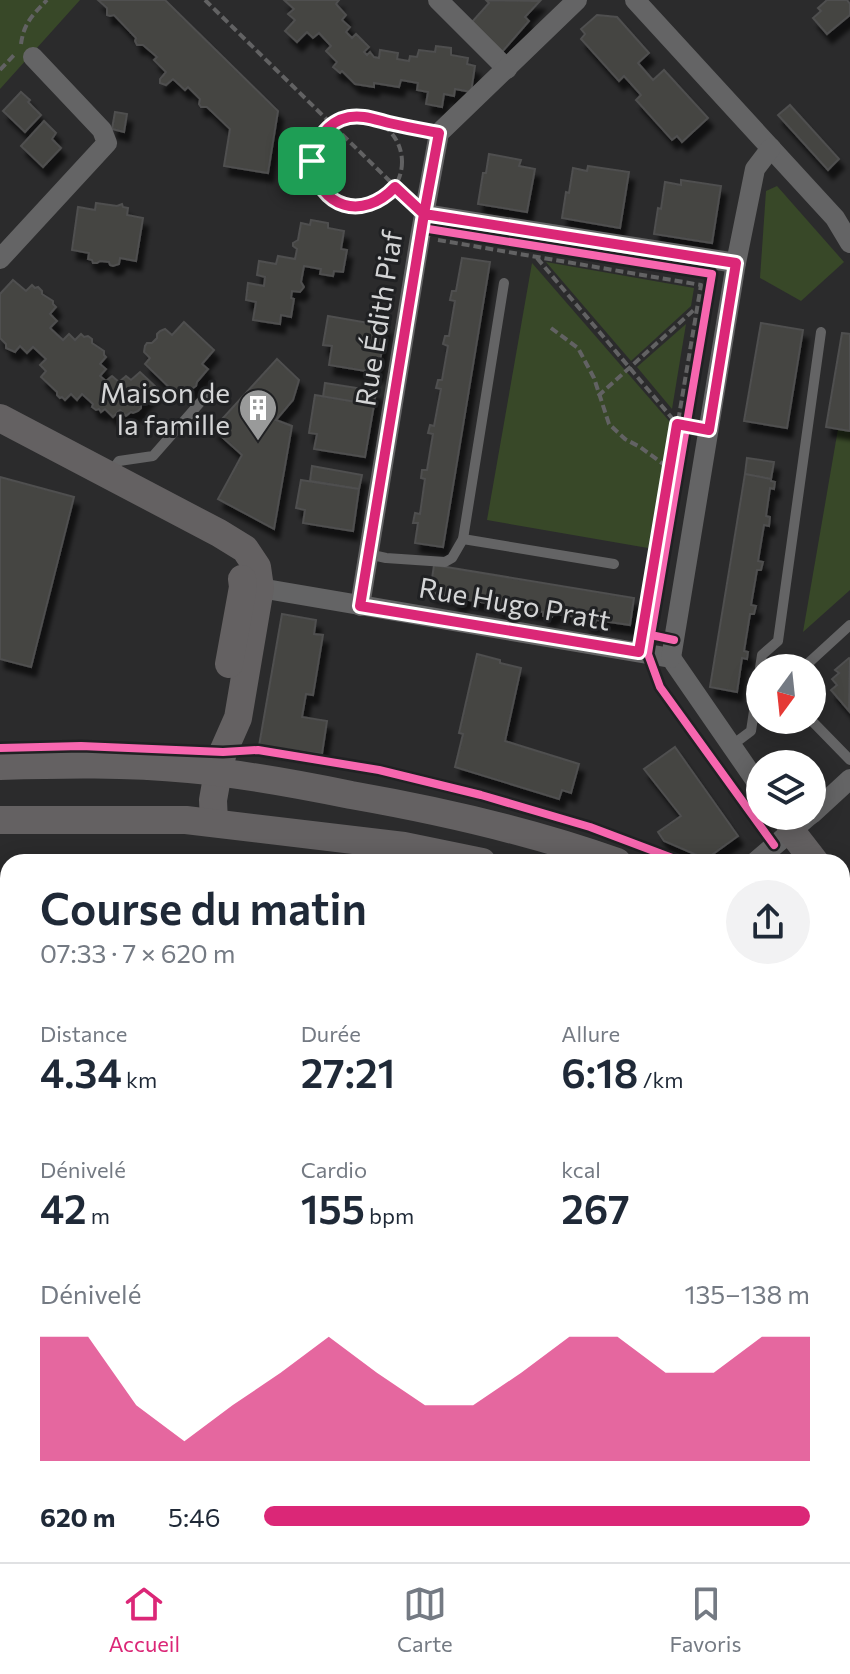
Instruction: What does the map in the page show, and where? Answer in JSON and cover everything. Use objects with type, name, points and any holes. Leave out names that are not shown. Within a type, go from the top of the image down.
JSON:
[{"type":"main road","points":[[0,418],[219,533],[245,549],[257,567],[252,587],[238,718],[217,787],[202,802],[122,801],[43,819],[0,820]]},
{"type":"main road","points":[[0,766],[87,764],[186,769],[217,787],[404,846],[443,854]]},
{"type":"main road","points":[[217,787],[257,777],[441,812],[594,854]]},
{"type":"main road","points":[[802,830],[812,854]]},
{"type":"street","points":[[438,0],[507,69]]},
{"type":"street","points":[[439,133],[577,0]]},
{"type":"street","points":[[635,0],[835,218],[850,243]]},
{"type":"street","points":[[0,259],[107,143],[102,130],[33,57]]},
{"type":"street","name":"Rue Édith Piaf","points":[[360,606],[439,133]]},
{"type":"street","points":[[746,767],[671,658],[709,430],[728,262],[755,169],[771,148]]},
{"type":"street","points":[[422,226],[512,228],[728,262]]},
{"type":"street","name":"Rue Hugo Pratt","points":[[252,587],[671,658]]},
{"type":"street","points":[[826,797],[850,779]]},
{"type":"street","points":[[763,854],[787,830]]},
{"type":"lane","points":[[368,554],[445,562],[452,558],[463,539],[504,283]]},
{"type":"lane","points":[[763,654],[778,641],[821,332]]},
{"type":"lane","points":[[109,476],[119,461],[153,456],[205,397]]},
{"type":"lane","points":[[463,539],[614,564]]},
{"type":"lane","points":[[818,654],[850,625]]},
{"type":"lane","points":[[731,746],[747,734]]},
{"type":"lane","points":[[825,734],[850,760]]},
{"type":"path","points":[[0,70],[21,47],[25,26],[47,0]]},
{"type":"path","points":[[205,0],[395,187],[422,226],[536,257],[701,285],[682,425],[670,469],[644,653]]},
{"type":"path","points":[[377,121],[389,129],[398,142],[402,157],[401,172],[395,187],[386,197],[359,207],[331,199],[314,176],[312,161],[314,147],[321,134],[332,124],[346,118],[362,117],[439,133]]},
{"type":"path","points":[[422,226],[451,232]]},
{"type":"path","points":[[512,228],[682,425],[709,430]]},
{"type":"path","points":[[644,653],[682,425],[712,274],[728,262]]},
{"type":"path","points":[[598,396],[697,308]]},
{"type":"path","points":[[551,328],[578,348],[594,378],[609,424],[625,439],[670,469]]},
{"type":"green space","points":[[0,0],[80,0],[0,89]]},
{"type":"green space","points":[[777,186],[844,262],[801,301],[760,278],[766,191]]},
{"type":"green space","points":[[546,262],[694,288],[691,306],[631,361]]},
{"type":"green space","points":[[532,263],[670,422],[648,548],[487,520]]},
{"type":"green space","points":[[686,324],[672,409],[637,367]]},
{"type":"green space","points":[[838,429],[850,431],[850,590],[803,632]]},
{"type":"building","points":[[98,0],[165,0],[278,111],[268,173],[224,166],[230,129],[207,107],[201,107],[200,99],[188,87],[185,90],[173,79],[166,85],[160,83],[166,72],[154,60],[157,57],[143,45],[137,45],[136,38],[114,15],[107,15],[107,8]]},
{"type":"building","points":[[284,0],[339,0],[336,4],[346,15],[342,20],[350,27],[346,32],[352,38],[356,34],[369,47],[364,52],[367,55],[370,52],[379,58],[380,50],[398,53],[397,59],[409,61],[410,56],[417,57],[419,50],[435,52],[436,46],[451,48],[451,55],[468,58],[467,64],[475,66],[471,92],[455,89],[454,96],[444,94],[442,107],[426,104],[428,92],[417,90],[418,83],[401,80],[399,87],[355,84],[333,67],[337,62],[326,51],[331,46],[319,33],[313,38],[307,32],[297,42],[285,31],[295,20],[288,14],[294,9]]},
{"type":"building","points":[[486,0],[540,1],[525,17],[529,21],[502,52],[472,22],[489,3]]},
{"type":"building","points":[[827,0],[847,0],[850,15],[827,34],[813,18]]},
{"type":"building","points":[[597,15],[617,17],[649,53],[638,63],[653,80],[664,70],[708,118],[682,142],[677,136],[672,140],[636,100],[641,95],[624,76],[619,81],[581,39],[585,34],[581,29]]},
{"type":"building","points":[[21,92],[41,115],[25,132],[3,111]]},
{"type":"building","points":[[790,105],[839,159],[828,170],[778,115]]},
{"type":"building","points":[[115,112],[127,114],[124,132],[112,129]]},
{"type":"building","points":[[44,121],[56,133],[52,139],[61,148],[43,167],[21,146]]},
{"type":"building","points":[[489,154],[521,160],[519,166],[535,169],[527,212],[478,204]]},
{"type":"building","points":[[588,166],[629,172],[620,228],[562,218],[573,168],[587,171]]},
{"type":"building","points":[[681,180],[721,186],[712,243],[654,234],[665,182],[681,185]]},
{"type":"building","points":[[96,203],[122,204],[128,208],[127,215],[143,218],[136,261],[120,258],[119,264],[113,266],[109,262],[93,263],[88,259],[89,253],[72,250],[78,207],[95,210]]},
{"type":"building","points":[[311,220],[328,223],[328,228],[344,231],[341,249],[347,250],[343,272],[334,271],[333,276],[320,274],[321,269],[304,266],[301,282],[304,287],[300,292],[292,291],[291,317],[281,315],[280,324],[253,320],[256,302],[246,300],[248,283],[264,286],[265,277],[257,275],[259,261],[276,264],[278,256],[295,259],[297,249],[293,243],[298,240],[301,223],[310,225]]},
{"type":"building","points":[[462,258],[490,262],[443,547],[415,543],[418,523],[413,523],[415,513],[420,514],[425,479],[421,478],[422,470],[427,470],[433,434],[428,433],[430,425],[434,426],[441,389],[436,388],[438,380],[442,380],[448,346],[443,344],[445,336],[449,336],[455,301],[450,300],[452,291],[456,291]]},
{"type":"building","points":[[13,280],[26,291],[32,285],[38,287],[53,301],[56,307],[50,314],[57,321],[50,328],[63,340],[69,334],[75,340],[81,334],[88,336],[104,351],[106,357],[100,364],[106,369],[100,376],[106,381],[112,376],[119,382],[126,376],[131,380],[140,372],[157,388],[138,411],[126,416],[120,410],[113,417],[105,409],[101,412],[96,410],[82,394],[77,400],[71,394],[65,400],[60,398],[41,377],[46,371],[40,365],[46,359],[33,347],[27,353],[20,346],[15,352],[6,348],[0,338],[0,294]]},
{"type":"building","points":[[328,316],[386,326],[378,373],[329,365],[332,346],[323,345]]},
{"type":"building","points":[[184,322],[214,350],[202,364],[208,369],[196,386],[186,393],[180,387],[175,393],[145,364],[150,358],[144,352],[147,343],[152,343],[160,331],[165,329],[172,335]]},
{"type":"building","points":[[761,323],[803,330],[787,428],[744,421]]},
{"type":"building","points":[[842,333],[850,334],[850,431],[826,427]]},
{"type":"building","name":"Maison de la famille","points":[[277,359],[299,380],[293,400],[276,420],[292,426],[274,529],[218,499],[242,455],[213,429]]},
{"type":"building","points":[[325,383],[376,391],[374,405],[323,397]]},
{"type":"building","points":[[315,395],[374,405],[365,457],[314,449],[317,434],[309,433]]},
{"type":"building","points":[[747,458],[774,462],[771,479],[745,474]]},
{"type":"building","points":[[312,466],[362,475],[359,489],[310,481]]},
{"type":"building","points":[[745,474],[771,479],[775,482],[774,489],[770,488],[766,516],[770,517],[769,526],[764,525],[758,561],[763,562],[761,570],[757,570],[751,605],[756,606],[754,614],[750,614],[744,651],[748,654],[746,659],[742,658],[737,692],[710,687]]},
{"type":"building","points":[[0,477],[74,497],[31,667],[0,659]]},
{"type":"building","points":[[301,480],[359,489],[353,531],[303,523],[305,510],[296,508]]},
{"type":"building","points":[[434,565],[634,598],[630,625],[596,620],[595,624],[586,623],[587,619],[553,613],[552,617],[543,616],[543,612],[507,606],[506,610],[498,609],[498,605],[463,599],[462,603],[453,602],[454,597],[430,593]]},
{"type":"building","points":[[282,614],[316,620],[314,634],[323,635],[313,695],[306,694],[302,717],[327,721],[322,754],[259,746]]},
{"type":"building","points":[[477,654],[521,668],[505,741],[579,764],[571,793],[562,790],[559,799],[455,767],[463,734],[459,733]]},
{"type":"building","points":[[849,658],[849,711],[831,690],[837,685],[832,679],[839,673],[835,670]]},
{"type":"building","points":[[675,747],[738,836],[713,854],[694,854],[664,841],[658,832],[681,816],[644,769]]},
{"type":"cycle path","points":[[422,228],[712,274],[651,635],[674,640]]},
{"type":"cycle path","points":[[651,635],[648,654],[660,687],[774,845]]},
{"type":"cycle path","points":[[0,748],[81,746],[223,752],[258,750],[379,770],[481,795],[590,827],[662,854]]},
{"type":"place","name":"Maison de la famille","points":[[258,442]]},
{"type":"route","points":[[312,161],[314,147],[321,134],[332,124],[346,118],[362,117],[439,133],[424,214],[736,263],[709,430],[677,424],[639,652],[360,606],[424,214],[395,187],[386,197],[359,207],[331,199],[314,176],[312,161]]}]
